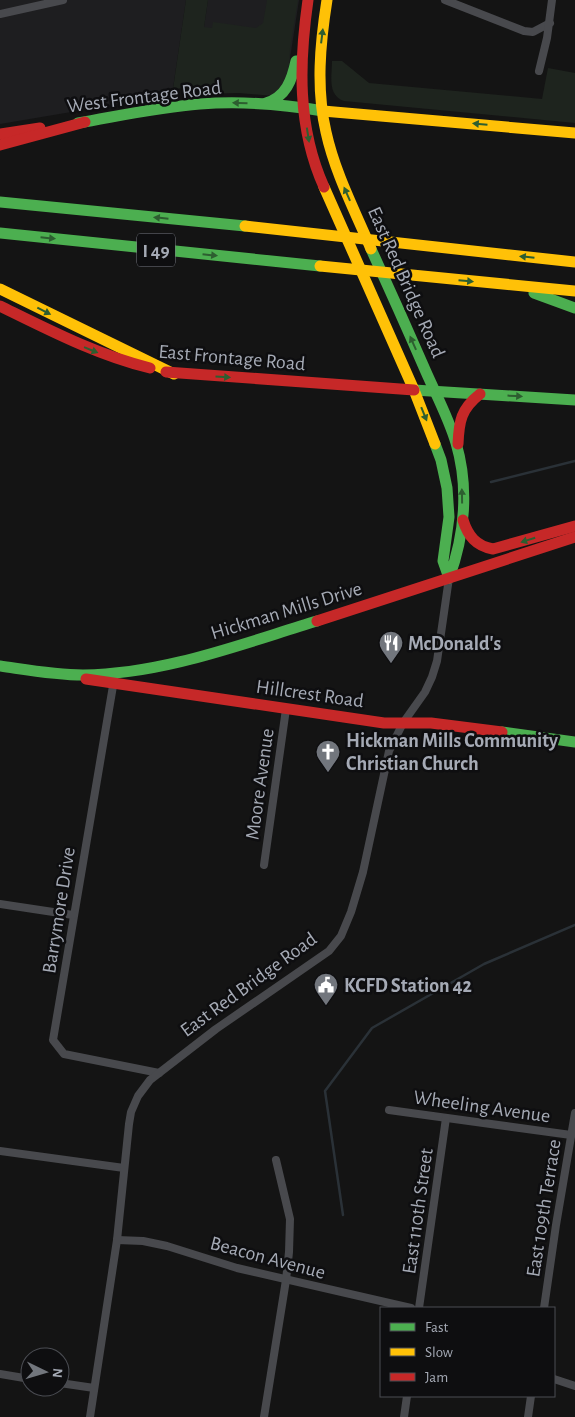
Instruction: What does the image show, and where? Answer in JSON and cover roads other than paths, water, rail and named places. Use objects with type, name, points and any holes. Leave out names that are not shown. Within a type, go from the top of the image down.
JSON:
[{"type":"main road","name":"East Red Bridge Road","points":[[308,0],[301,55],[301,86],[310,146],[321,181],[414,390],[441,460],[447,488],[449,517],[443,561],[449,578]]},
{"type":"main road","name":"East Red Bridge Road","points":[[327,0],[320,58],[320,83],[325,130],[335,166],[435,391],[461,465],[462,516],[456,562],[449,578]]},
{"type":"main road","points":[[262,104],[275,101],[290,86],[304,27]]},
{"type":"main road","name":"West Frontage Road","points":[[0,134],[85,122],[137,112],[220,103],[303,107],[323,111],[528,129]]},
{"type":"main road","points":[[0,145],[85,122]]},
{"type":"main road","points":[[528,129],[575,133]]},
{"type":"main road","points":[[528,129],[575,141]]},
{"type":"main road","name":"I 49","points":[[0,202],[296,231],[575,262]]},
{"type":"main road","name":"I 49","points":[[0,233],[420,277],[575,291]]},
{"type":"main road","points":[[512,286],[575,308]]},
{"type":"main road","points":[[0,289],[174,374]]},
{"type":"main road","name":"East Frontage Road","points":[[0,306],[84,347],[123,362],[174,374],[554,398]]},
{"type":"main road","points":[[457,451],[458,429],[462,413],[468,402],[480,394]]},
{"type":"main road","points":[[554,398],[575,394]]},
{"type":"main road","points":[[554,398],[575,400]]},
{"type":"main road","points":[[462,516],[466,529],[475,542],[481,546],[493,549],[575,526]]},
{"type":"main road","name":"Hickman Mills Drive","points":[[114,678],[133,671],[193,658],[575,537]]},
{"type":"main road","name":"Hillcrest Road","points":[[0,666],[41,672],[114,678],[286,709],[384,723],[431,723],[575,742]]},
{"type":"street","points":[[0,14],[63,0]]},
{"type":"street","points":[[445,0],[524,31],[533,32],[550,23]]},
{"type":"street","points":[[539,71],[550,23],[552,0]]},
{"type":"street","name":"East Red Bridge Road","points":[[90,1417],[117,1240],[131,1112],[138,1096],[150,1080],[216,1029],[329,951],[342,936],[363,872],[389,751],[403,723],[421,698],[432,677],[437,661],[449,578]]},
{"type":"street","name":"Barrymore Drive","points":[[114,678],[53,1040],[64,1054],[159,1073]]},
{"type":"street","name":"Moore Avenue","points":[[264,865],[286,709]]},
{"type":"street","points":[[0,904],[73,915]]},
{"type":"street","name":"Wheeling Avenue","points":[[389,1110],[571,1135]]},
{"type":"street","name":"East 109th Terrace","points":[[544,1307],[575,1113]]},
{"type":"street","name":"East 110th Street","points":[[419,1307],[446,1118]]},
{"type":"street","points":[[0,1151],[124,1168]]},
{"type":"street","points":[[264,1417],[286,1280],[290,1219],[276,1160]]},
{"type":"street","name":"Beacon Avenue","points":[[117,1240],[167,1246],[237,1268],[407,1307]]},
{"type":"street","points":[[0,1374],[20,1377]]},
{"type":"street","points":[[555,1379],[575,1386]]},
{"type":"street","points":[[70,1384],[94,1388]]},
{"type":"street","points":[[404,1417],[407,1397]]},
{"type":"street","points":[[528,1417],[532,1397]]},
{"type":"waterway","points":[[491,482],[575,461]]},
{"type":"waterway","points":[[343,1215],[325,1091],[372,1028],[484,964],[575,925]]},
{"type":"place","name":"McDonald's","points":[[391,664]]},
{"type":"place","name":"Hickman Mills Community Christian Church","points":[[328,773]]},
{"type":"place","name":"KCFD Station 42","points":[[326,1006]]}]
